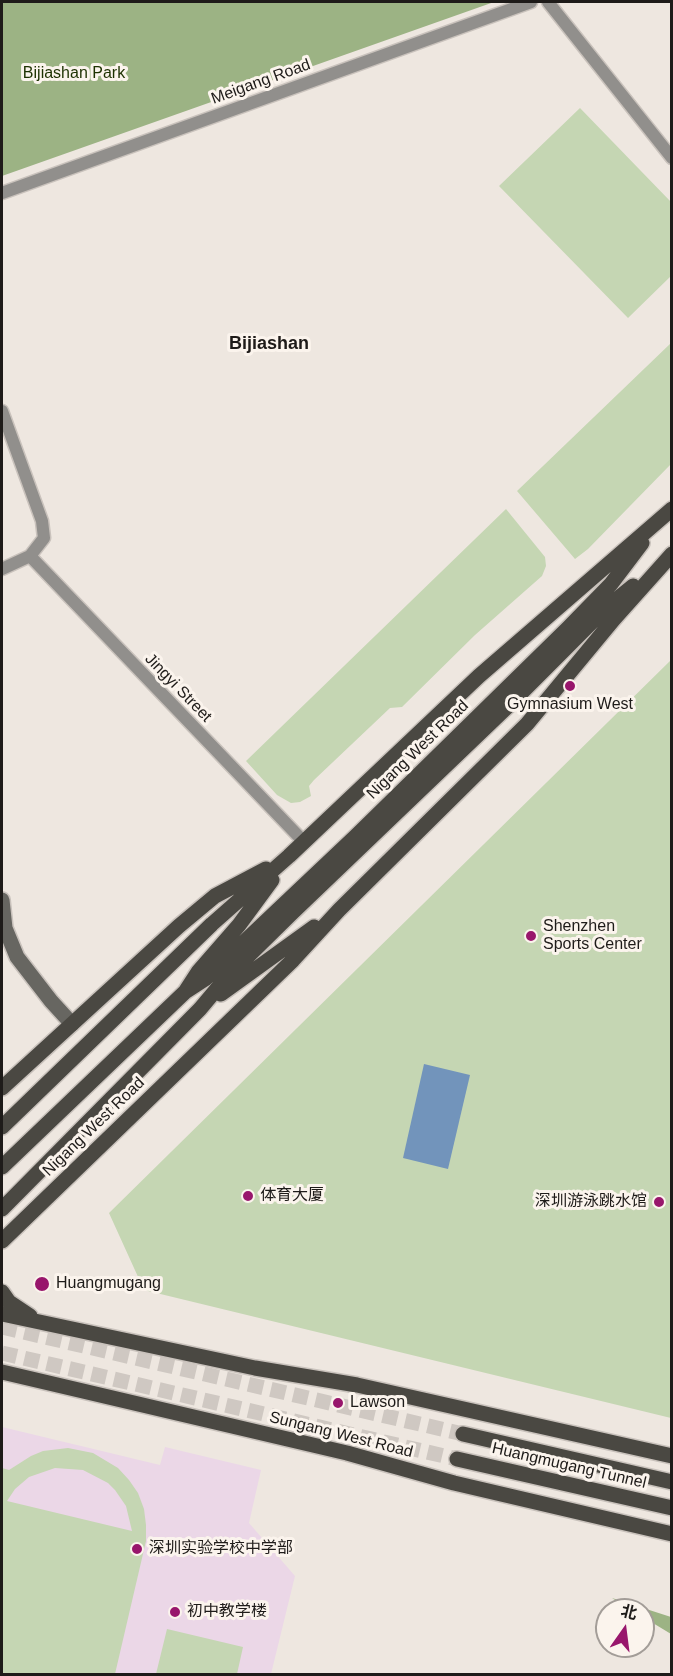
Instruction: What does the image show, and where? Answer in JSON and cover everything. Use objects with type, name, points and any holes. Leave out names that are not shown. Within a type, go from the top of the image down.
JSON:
[{"type":"main road","name":"Nigang West Road","points":[[2,1127],[212,924],[290,856],[479,676],[667,513]]},
{"type":"main road","name":"Nigang West Road","points":[[184,992],[205,980],[298,892],[568,628],[611,584],[667,513]]},
{"type":"main road","name":"Nigang West Road","points":[[6,1237],[293,960],[339,910],[527,724],[668,558]]},
{"type":"main road","name":"Nigang West Road","points":[[2,1209],[200,1009],[226,978],[267,937],[508,706],[607,607],[668,558]]},
{"type":"main road","name":"Nigang West Road","points":[[2,1167],[184,992],[198,972],[239,925],[290,856]]},
{"type":"main road","points":[[2,1088],[143,958],[215,896],[290,856]]},
{"type":"main road","name":"Nigang West Road","points":[[200,1009],[339,910]]},
{"type":"main road","points":[[2,1253],[6,1237]]},
{"type":"main road","points":[[2,1292],[9,1302],[40,1322]]},
{"type":"main road","points":[[2,1314],[255,1368],[357,1385],[672,1456]]},
{"type":"main road","name":"Sungang West Road","points":[[2,1372],[346,1453],[454,1483],[672,1534]]},
{"type":"main road","name":"Huangmugang Tunnel","points":[[463,1434],[672,1482]]},
{"type":"main road","name":"Huangmugang Tunnel","points":[[458,1459],[672,1508]]},
{"type":"street","name":"Meigang Road","points":[[2,193],[531,2]]},
{"type":"street","points":[[548,2],[672,158]]},
{"type":"street","points":[[2,411],[42,521],[44,538],[30,556],[2,569]]},
{"type":"street","name":"Jingyi Street","points":[[30,556],[304,842]]},
{"type":"street","points":[[2,900],[5,928],[17,957],[72,1024]]},
{"type":"shaded area","name":"深圳实验学校中学部","points":[[2,1427],[160,1465],[165,1447],[261,1470],[249,1523],[295,1576],[271,1674],[2,1674]]},
{"type":"green space","name":"Bijiashan Park","points":[[2,2],[494,2],[2,176]]},
{"type":"green space","points":[[580,108],[671,202],[671,276],[628,318],[499,186]]},
{"type":"green space","points":[[671,343],[671,464],[588,549],[575,559],[517,491]]},
{"type":"green space","points":[[506,509],[545,557],[546,566],[542,576],[475,635],[402,707],[390,708],[314,780],[309,786],[311,796],[300,802],[291,803],[277,795],[246,761]]},
{"type":"green space","name":"Shenzhen Sports Center","points":[[671,660],[671,1418],[144,1290],[109,1213]]},
{"type":"green space","points":[[68,1448],[93,1453],[118,1468],[129,1480],[138,1493],[144,1509],[146,1541],[115,1674],[2,1674],[2,1468],[9,1470],[43,1451]],"holes":[[[55,1468],[83,1470],[108,1483],[115,1490],[126,1506],[132,1531],[7,1501],[15,1489],[29,1477]]]},
{"type":"green space","points":[[655,1612],[671,1617],[671,1634],[655,1624]]},
{"type":"green space","points":[[167,1629],[243,1647],[237,1674],[156,1674]]},
{"type":"water","points":[[424,1064],[470,1075],[448,1169],[403,1158]]},
{"type":"tunnel","points":[[2,1327],[463,1434]]},
{"type":"tunnel","points":[[2,1353],[457,1459]]},
{"type":"place","name":"Gymnasium West","points":[[570,686]]},
{"type":"place","name":"Shenzhen Sports Center","points":[[531,936]]},
{"type":"place","name":"体育大厦","points":[[248,1196]]},
{"type":"place","name":"深圳游泳跳水馆","points":[[659,1202]]},
{"type":"place","name":"Huangmugang","points":[[42,1284]]},
{"type":"place","name":"Lawson","points":[[338,1403]]},
{"type":"place","name":"深圳实验学校中学部","points":[[137,1549]]},
{"type":"place","name":"初中教学楼","points":[[175,1612]]},
{"type":"district","name":"Bijiashan","points":[[269,344]]}]
